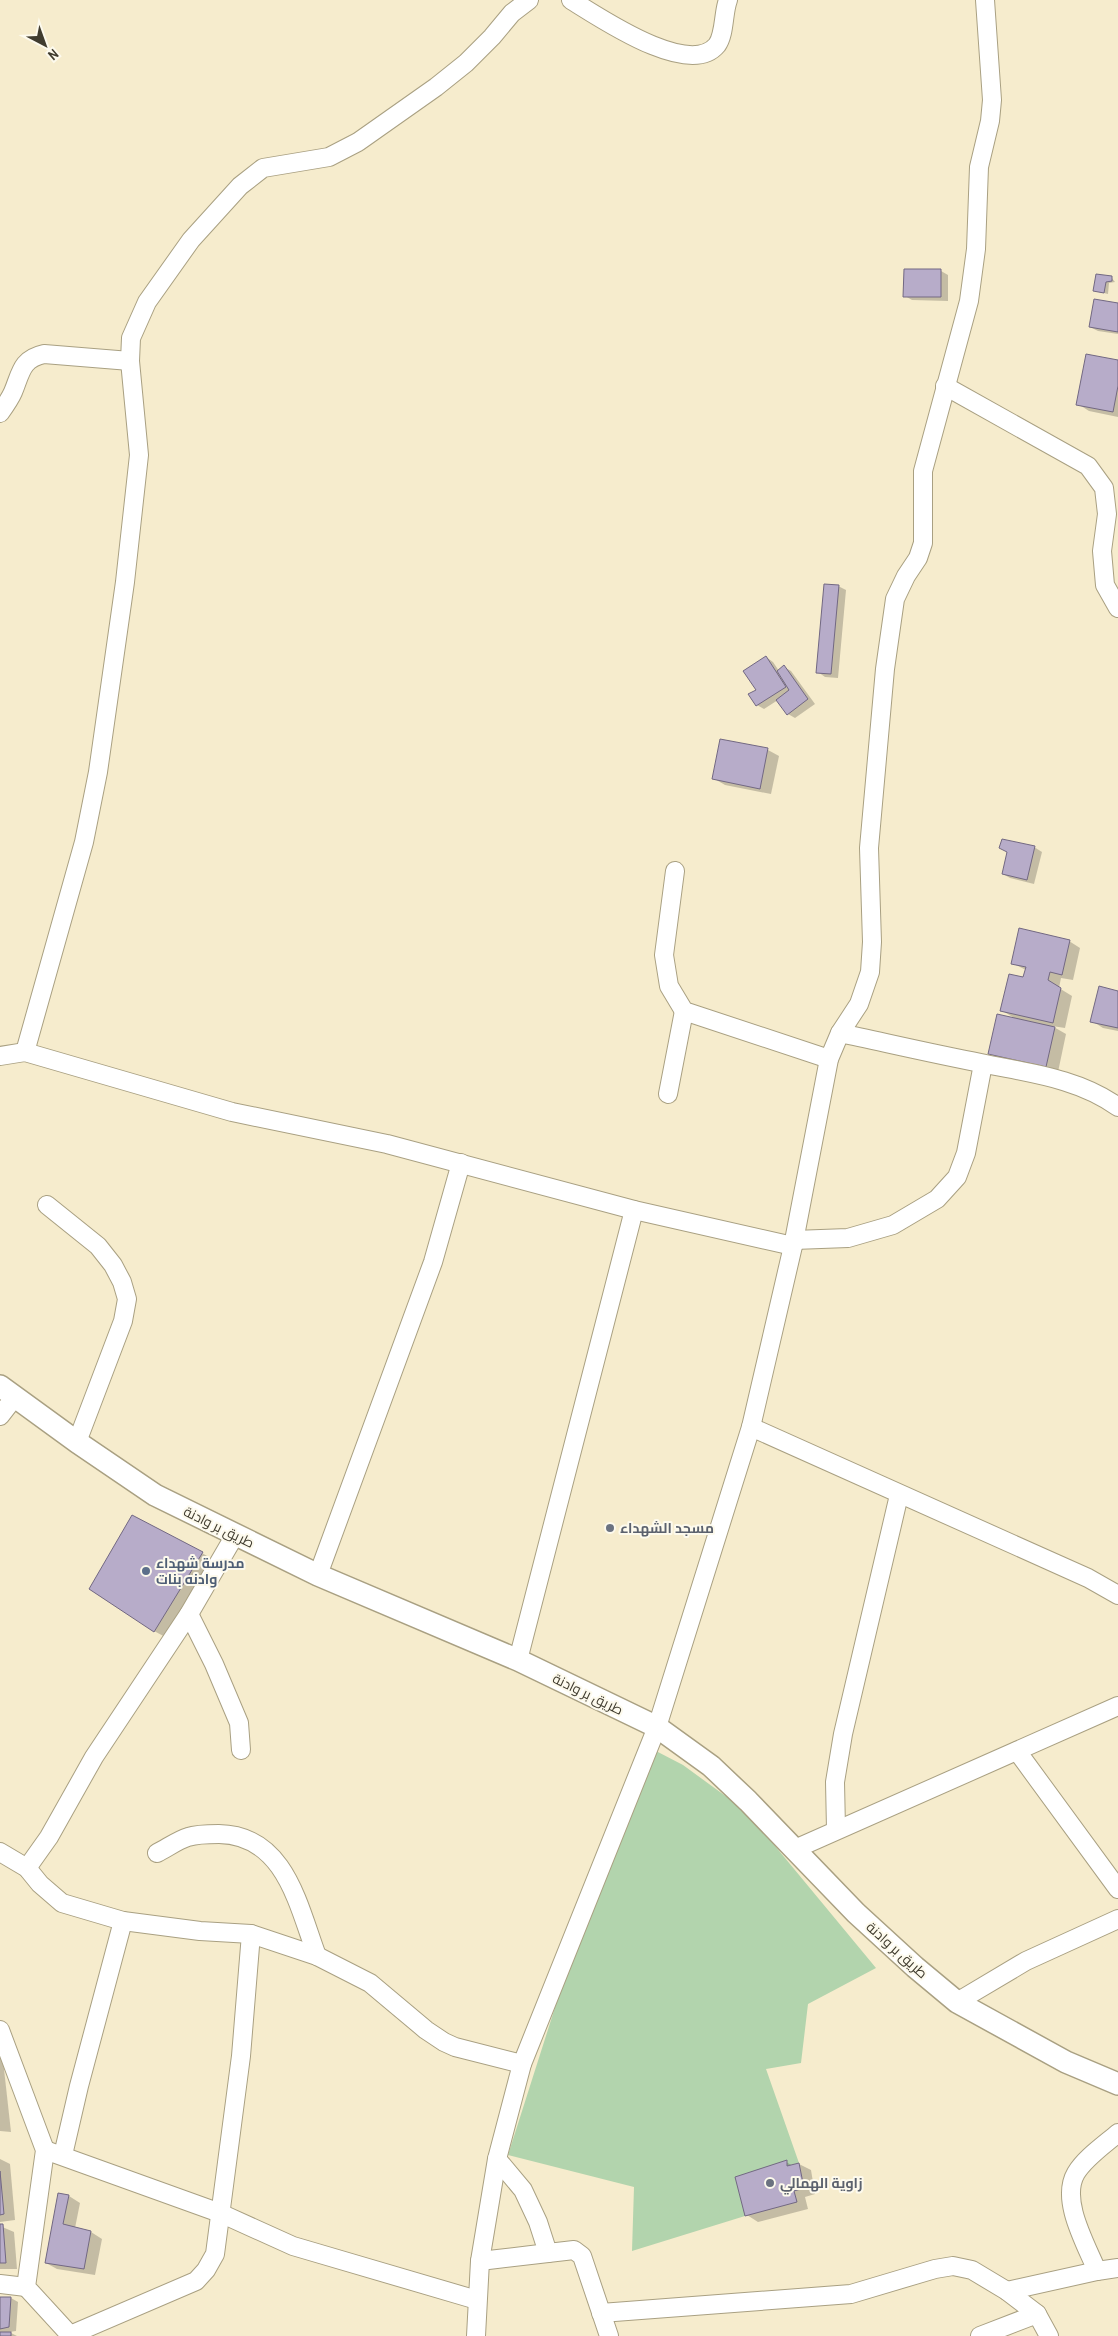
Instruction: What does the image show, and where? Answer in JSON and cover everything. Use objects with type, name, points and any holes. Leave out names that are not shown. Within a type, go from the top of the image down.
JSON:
[{"type":"street","points":[[25,1052],[84,842],[98,772],[126,582],[139,455],[130,361],[131,338],[147,302],[191,240],[240,186],[263,168],[329,157],[358,142],[436,87],[466,63],[492,37],[512,13],[529,0]]},
{"type":"street","points":[[572,0],[614,27],[646,42],[669,50],[696,56],[709,51],[718,44],[728,0]]},
{"type":"street","points":[[476,2336],[480,2261],[497,2159],[522,2064],[656,1726],[750,1427],[793,1243],[828,1059],[840,1033],[859,1004],[870,972],[872,942],[869,848],[885,669],[895,599],[906,576],[918,558],[923,543],[923,471],[969,301],[976,249],[979,167],[990,114],[991,83],[985,0]]},
{"type":"street","points":[[0,413],[13,392],[18,376],[26,363],[34,356],[44,354],[130,361]]},
{"type":"street","points":[[945,386],[1088,466],[1104,488],[1107,514],[1102,551],[1105,585],[1118,608]]},
{"type":"street","points":[[675,871],[664,955],[669,986],[684,1011],[828,1059]]},
{"type":"street","points":[[668,1094],[684,1011]]},
{"type":"street","points":[[840,1033],[983,1064],[1036,1073],[1080,1087],[1117,1105]]},
{"type":"street","points":[[0,1056],[25,1052],[232,1112],[387,1144],[634,1210],[793,1243],[848,1238],[894,1225],[936,1199],[957,1177],[966,1153],[983,1064]]},
{"type":"street","points":[[318,1575],[433,1262],[461,1163]]},
{"type":"street","points":[[47,1205],[98,1246],[113,1265],[122,1282],[127,1299],[123,1321],[77,1442]]},
{"type":"street","points":[[518,1660],[634,1210]]},
{"type":"street","points":[[0,1416],[7,1392]]},
{"type":"street","name":"طريق بر وادنة","points":[[7,1392],[155,1495],[318,1575],[518,1660],[656,1726],[711,1766],[748,1801],[864,1920],[915,1967],[957,2002],[1066,2062],[1118,2084]]},
{"type":"street","points":[[750,1427],[1088,1578],[1118,1595]]},
{"type":"street","points":[[836,1829],[835,1782],[843,1734],[899,1495]]},
{"type":"street","points":[[27,1868],[49,1837],[94,1757],[189,1614],[235,1535]]},
{"type":"street","points":[[189,1614],[214,1664],[239,1724],[241,1750]]},
{"type":"street","points":[[795,1849],[836,1829],[1118,1706]]},
{"type":"street","points":[[1016,1750],[1118,1889]]},
{"type":"street","points":[[158,1853],[188,1837],[208,1834],[244,1837],[265,1849],[275,1859],[291,1887],[317,1956]]},
{"type":"street","points":[[0,1852],[27,1868],[40,1884],[62,1903],[124,1921],[200,1931],[251,1934],[317,1956],[370,1983],[430,2033],[444,2042],[455,2047],[522,2064]]},
{"type":"street","points":[[957,2002],[1026,1961],[1118,1919]]},
{"type":"street","points":[[62,2155],[81,2077],[124,1921]]},
{"type":"street","points":[[0,2284],[26,2287],[70,2336],[196,2281],[206,2270],[215,2254],[240,2056],[251,1934]]},
{"type":"street","points":[[0,2030],[45,2150],[26,2287]]},
{"type":"street","points":[[1096,2271],[1071,2207],[1070,2188],[1076,2172],[1118,2134]]},
{"type":"street","points":[[45,2150],[220,2213],[293,2246],[477,2300]]},
{"type":"street","points":[[497,2159],[523,2190],[538,2222],[548,2252]]},
{"type":"street","points":[[480,2261],[548,2252],[574,2250],[579,2252],[584,2260],[609,2336]]},
{"type":"street","points":[[601,2313],[851,2294],[953,2266],[972,2270],[1008,2291],[1037,2314],[1049,2336]]},
{"type":"street","points":[[1008,2291],[1096,2271],[1118,2268]]},
{"type":"street","points":[[980,2336],[1037,2314]]},
{"type":"green space","points":[[656,1751],[683,1765],[746,1811],[876,1968],[808,2004],[801,2063],[766,2069],[799,2163],[787,2166],[787,2161],[745,2216],[632,2251],[634,2187],[508,2155],[559,1995],[624,1826]]},
{"type":"building","points":[[904,269],[941,269],[941,297],[903,297]]},
{"type":"building","points":[[1096,274],[1112,276],[1112,281],[1106,282],[1104,293],[1093,291]]},
{"type":"building","points":[[1094,299],[1118,303],[1118,332],[1089,327]]},
{"type":"building","points":[[1086,354],[1118,360],[1118,386],[1113,412],[1076,405]]},
{"type":"building","points":[[824,584],[839,585],[831,674],[816,673]]},
{"type":"building","points":[[766,656],[786,687],[756,706],[748,694],[756,690],[743,671]]},
{"type":"building","points":[[784,665],[808,699],[787,715],[776,700],[789,690],[777,671]]},
{"type":"building","points":[[720,739],[768,748],[760,789],[712,779]]},
{"type":"building","points":[[1002,839],[1035,846],[1027,880],[1002,874],[1007,852],[999,848]]},
{"type":"building","points":[[1019,928],[1070,940],[1062,975],[1050,972],[1048,980],[1061,988],[1053,1023],[1000,1011],[1009,974],[1023,977],[1026,967],[1011,964]]},
{"type":"building","points":[[1099,986],[1118,991],[1118,1028],[1090,1022]]},
{"type":"building","points":[[997,1014],[1055,1027],[1046,1067],[988,1054]]},
{"type":"building","name":"مدرسة شهداء وادنه بنات","points":[[132,1515],[203,1552],[154,1632],[89,1589]]},
{"type":"building","name":"زاوية الهمالي","points":[[787,2160],[787,2166],[799,2163],[804,2188],[794,2191],[797,2202],[745,2216],[735,2177]]},
{"type":"building","points":[[0,2171],[4,2214],[0,2215]]},
{"type":"building","points":[[58,2193],[69,2195],[63,2224],[91,2231],[84,2269],[45,2263]]},
{"type":"building","points":[[0,2224],[3,2224],[6,2263],[0,2263]]},
{"type":"building","points":[[0,2297],[11,2297],[9,2327],[0,2329]]},
{"type":"building","points":[[0,2332],[11,2332],[11,2336],[0,2336]]},
{"type":"place","name":"مسجد الشهداء","points":[[610,1528]]},
{"type":"place","name":"مدرسة شهداء وادنه بنات","points":[[146,1571]]},
{"type":"place","name":"زاوية الهمالي","points":[[770,2183]]}]
